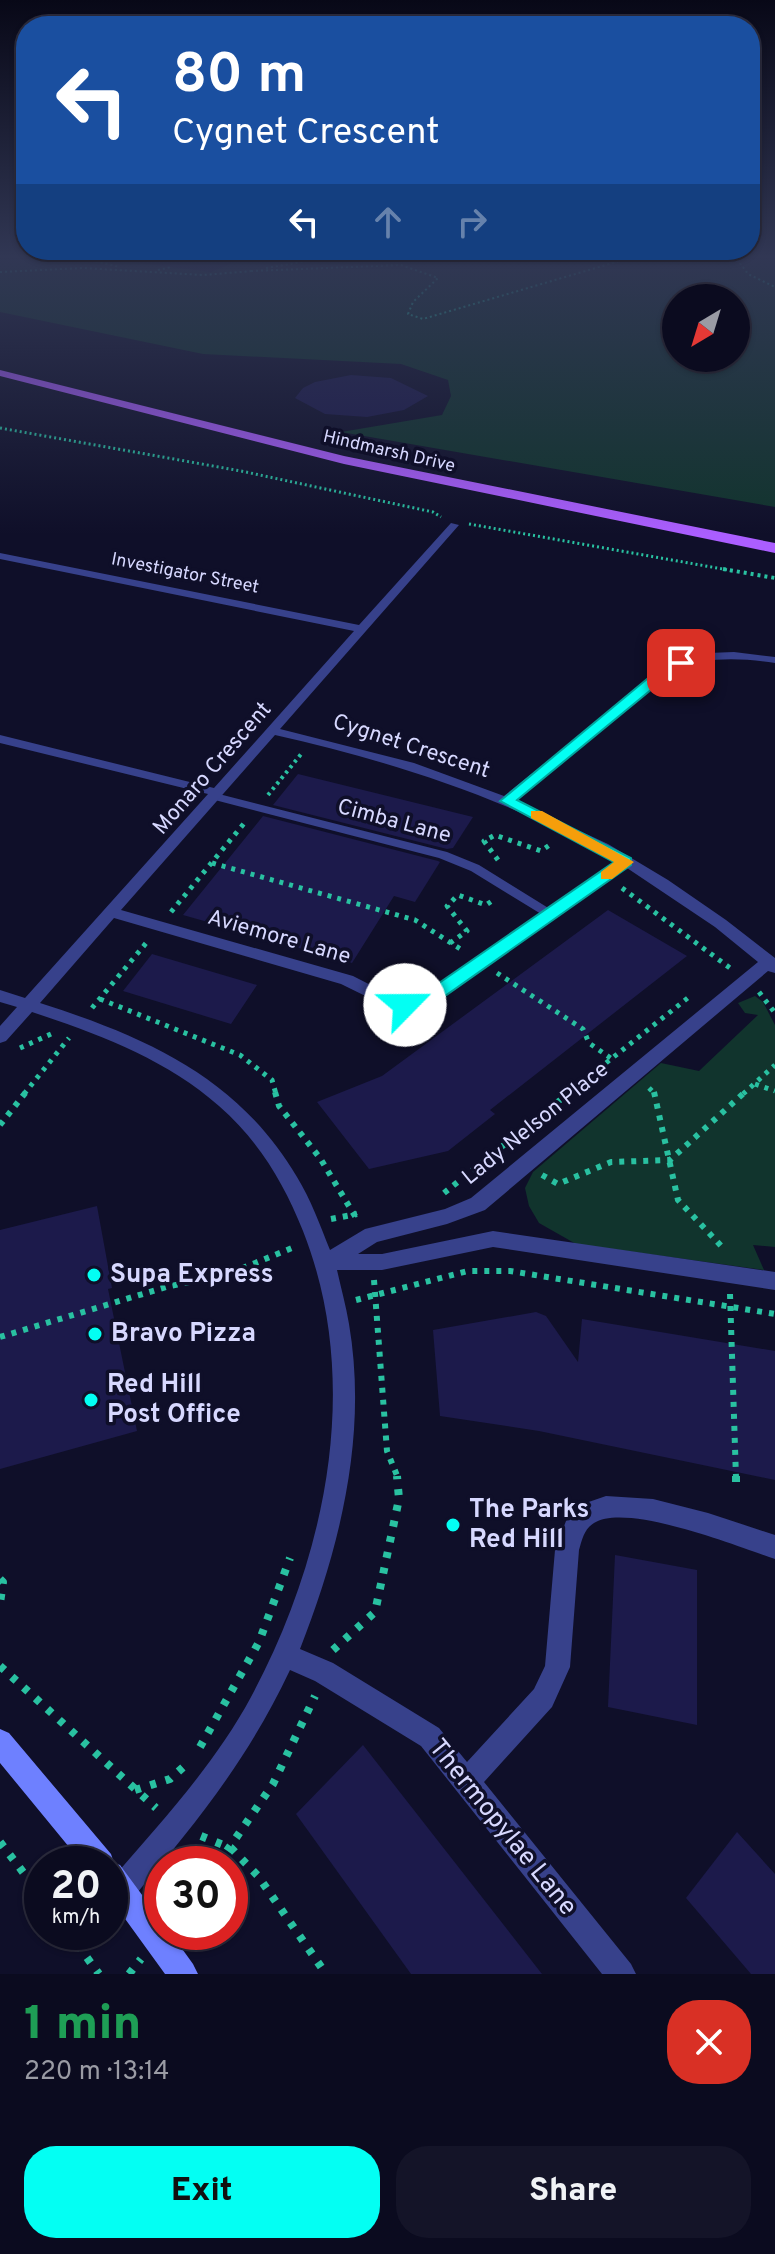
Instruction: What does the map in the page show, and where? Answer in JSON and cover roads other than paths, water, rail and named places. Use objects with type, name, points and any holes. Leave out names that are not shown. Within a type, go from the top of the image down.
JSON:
[{"type":"main road","name":"Hindmarsh Drive","points":[[0,358],[126,393],[358,448],[728,523]]},
{"type":"main road","name":"Hindmarsh Drive","points":[[0,373],[357,463],[775,548]]},
{"type":"street","name":"Monaro Crescent","points":[[5,1040],[27,1005],[113,913],[454,525]]},
{"type":"street","name":"Investigator Street","points":[[0,556],[363,629]]},
{"type":"street","points":[[507,801],[669,669],[688,661],[717,656],[775,660]]},
{"type":"street","name":"Cygnet Crescent","points":[[273,731],[415,767],[507,801],[626,862],[693,903],[767,961]]},
{"type":"street","points":[[0,739],[217,795]]},
{"type":"street","name":"Aviemore Lane","points":[[113,913],[347,980],[385,1000],[405,1005],[429,998],[626,862]]},
{"type":"street","name":"Lady Nelson Place","points":[[327,1262],[364,1239],[478,1204],[746,981],[767,961],[775,944]]},
{"type":"street","points":[[0,996],[27,1005],[79,1033],[131,1041],[173,1064],[235,1111],[285,1171],[327,1262],[336,1304],[346,1380],[340,1468],[314,1573],[284,1655],[260,1706],[224,1763],[128,1869]]},
{"type":"street","points":[[327,1262],[370,1263],[493,1239],[775,1281]]},
{"type":"street","points":[[467,1781],[543,1698],[557,1667],[567,1550],[572,1532],[590,1512],[616,1506],[653,1512],[775,1547]]},
{"type":"street","name":"Thermopylae Lane","points":[[284,1655],[324,1672],[430,1737],[621,1974]]},
{"type":"street","points":[[0,1742],[86,1846]]},
{"type":"street","points":[[128,1898],[183,1974]]},
{"type":"lane","name":"Cimba Lane","points":[[217,795],[454,859],[551,914]]},
{"type":"place","name":"Supa Express","points":[[94,1275]]},
{"type":"place","name":"Bravo Pizza","points":[[95,1334]]},
{"type":"place","name":"Red Hill Post Office","points":[[91,1400]]},
{"type":"place","name":"The Parks Red Hill","points":[[453,1525]]}]
